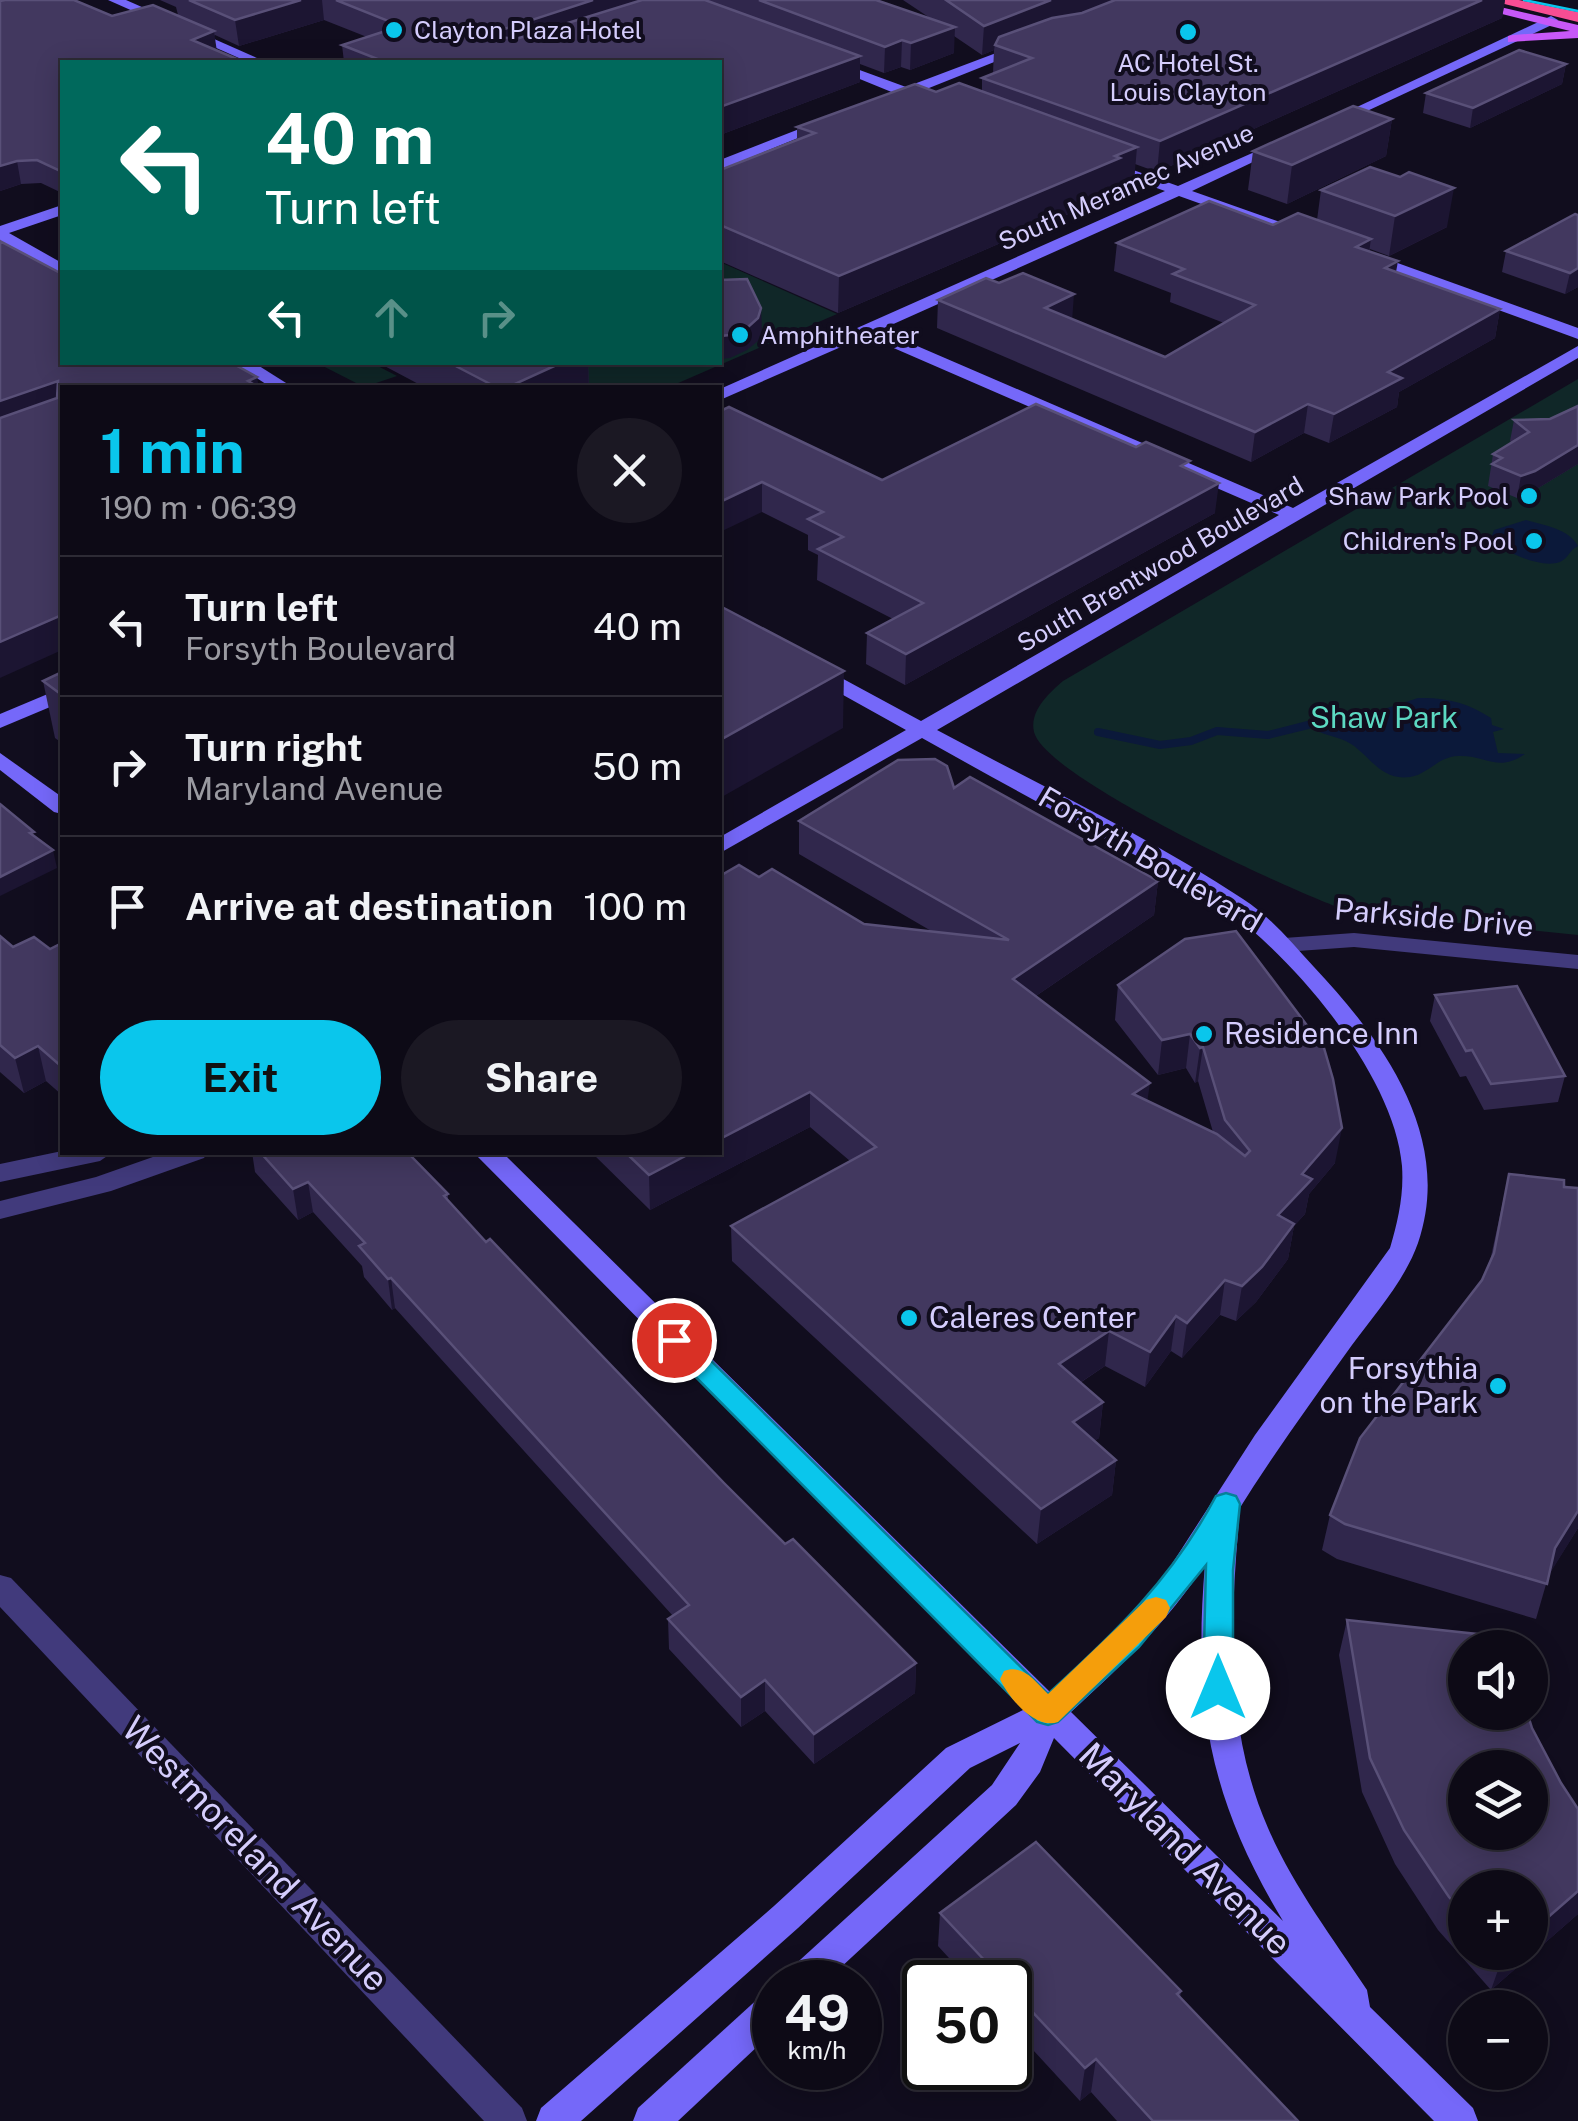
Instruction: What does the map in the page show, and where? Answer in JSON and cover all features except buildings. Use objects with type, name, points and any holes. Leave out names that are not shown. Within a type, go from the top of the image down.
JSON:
[{"type":"highway","points":[[1496,0],[1578,17]]},
{"type":"highway","points":[[1551,20],[1578,30]]},
{"type":"main road","points":[[1453,0],[1551,20]]},
{"type":"main road","points":[[1514,39],[1578,30]]},
{"type":"street","points":[[115,0],[254,60]]},
{"type":"street","points":[[1317,130],[1551,20]]},
{"type":"street","points":[[882,102],[1046,39]]},
{"type":"street","points":[[814,58],[954,110]]},
{"type":"street","points":[[722,164],[847,116]]},
{"type":"street","name":"South Meramec Avenue","points":[[722,395],[1300,137]]},
{"type":"street","points":[[1093,160],[1324,242]]},
{"type":"street","points":[[0,233],[60,211]]},
{"type":"street","points":[[0,233],[60,268]]},
{"type":"street","points":[[1342,249],[1578,334]]},
{"type":"street","points":[[864,330],[1294,515]]},
{"type":"street","name":"South Brentwood Boulevard","points":[[722,845],[1578,351]]},
{"type":"street","points":[[245,365],[281,385]]},
{"type":"street","name":"Forsyth Boulevard","points":[[800,664],[1220,895],[1284,946],[1330,998],[1373,1055],[1408,1130],[1415,1166],[1414,1212],[1403,1248],[1383,1282],[1226,1504],[1202,1549],[1172,1590],[1128,1638],[1048,1713]]},
{"type":"street","points":[[0,722],[60,695]]},
{"type":"street","points":[[0,760],[60,804]]},
{"type":"street","points":[[0,778],[28,780]]},
{"type":"street","name":"Parkside Drive","points":[[1284,946],[1354,940],[1578,962]]},
{"type":"street","points":[[0,1173],[86,1155]]},
{"type":"street","points":[[0,1210],[102,1186],[187,1155]]},
{"type":"street","name":"Maryland Avenue","points":[[489,1155],[1460,2121]]},
{"type":"street","points":[[1226,1504],[1219,1570],[1218,1688],[1226,1747],[1242,1807],[1266,1861],[1378,2040]]},
{"type":"street","name":"Westmoreland Avenue","points":[[0,1587],[509,2121]]},
{"type":"street","points":[[825,1960],[1004,1796],[1028,1762],[1048,1713]]},
{"type":"street","points":[[554,2121],[786,1917],[958,1758],[1048,1713]]},
{"type":"street","points":[[651,2121],[752,2027]]},
{"type":"green space","points":[[722,263],[837,314],[722,364]]},
{"type":"green space","points":[[321,365],[376,365],[397,376],[360,385]]},
{"type":"green space","points":[[538,365],[720,365],[674,385],[580,385]]},
{"type":"green space","name":"Shaw Park","points":[[1578,379],[1578,935],[1351,912],[1231,860],[1126,805],[1049,753],[1034,732],[1037,710],[1063,681]]},
{"type":"water","name":"Children's Pool","points":[[1526,520],[1562,531],[1578,546],[1565,559],[1552,564],[1513,554],[1491,538],[1494,530]]},
{"type":"water","points":[[1418,698],[1456,702],[1482,713],[1491,718],[1492,725],[1504,729],[1493,732],[1498,753],[1525,754],[1499,763],[1468,756],[1451,757],[1417,775],[1400,777],[1384,771],[1351,744],[1308,725],[1314,716],[1363,716]]},
{"type":"waterway","points":[[1098,732],[1160,745],[1191,741],[1217,731],[1268,735],[1308,725]]},
{"type":"tram line","points":[[1524,0],[1578,11]]},
{"type":"slow traffic","points":[[1014,1679],[1048,1713],[1156,1608]]},
{"type":"place","name":"Clayton Plaza Hotel","points":[[394,30]]},
{"type":"place","name":"AC Hotel St. Louis Clayton","points":[[1188,32]]},
{"type":"place","name":"Amphitheater","points":[[740,335]]},
{"type":"place","name":"Shaw Park Pool","points":[[1529,496]]},
{"type":"place","name":"Children's Pool","points":[[1534,541]]},
{"type":"place","name":"Residence Inn","points":[[1204,1034]]},
{"type":"place","name":"Caleres Center","points":[[909,1318]]},
{"type":"place","name":"Forsythia on the Park","points":[[1498,1386]]},
{"type":"route","points":[[674,1340],[1048,1713],[1128,1638],[1172,1590],[1202,1549],[1226,1504],[1219,1570],[1218,1688]]}]
